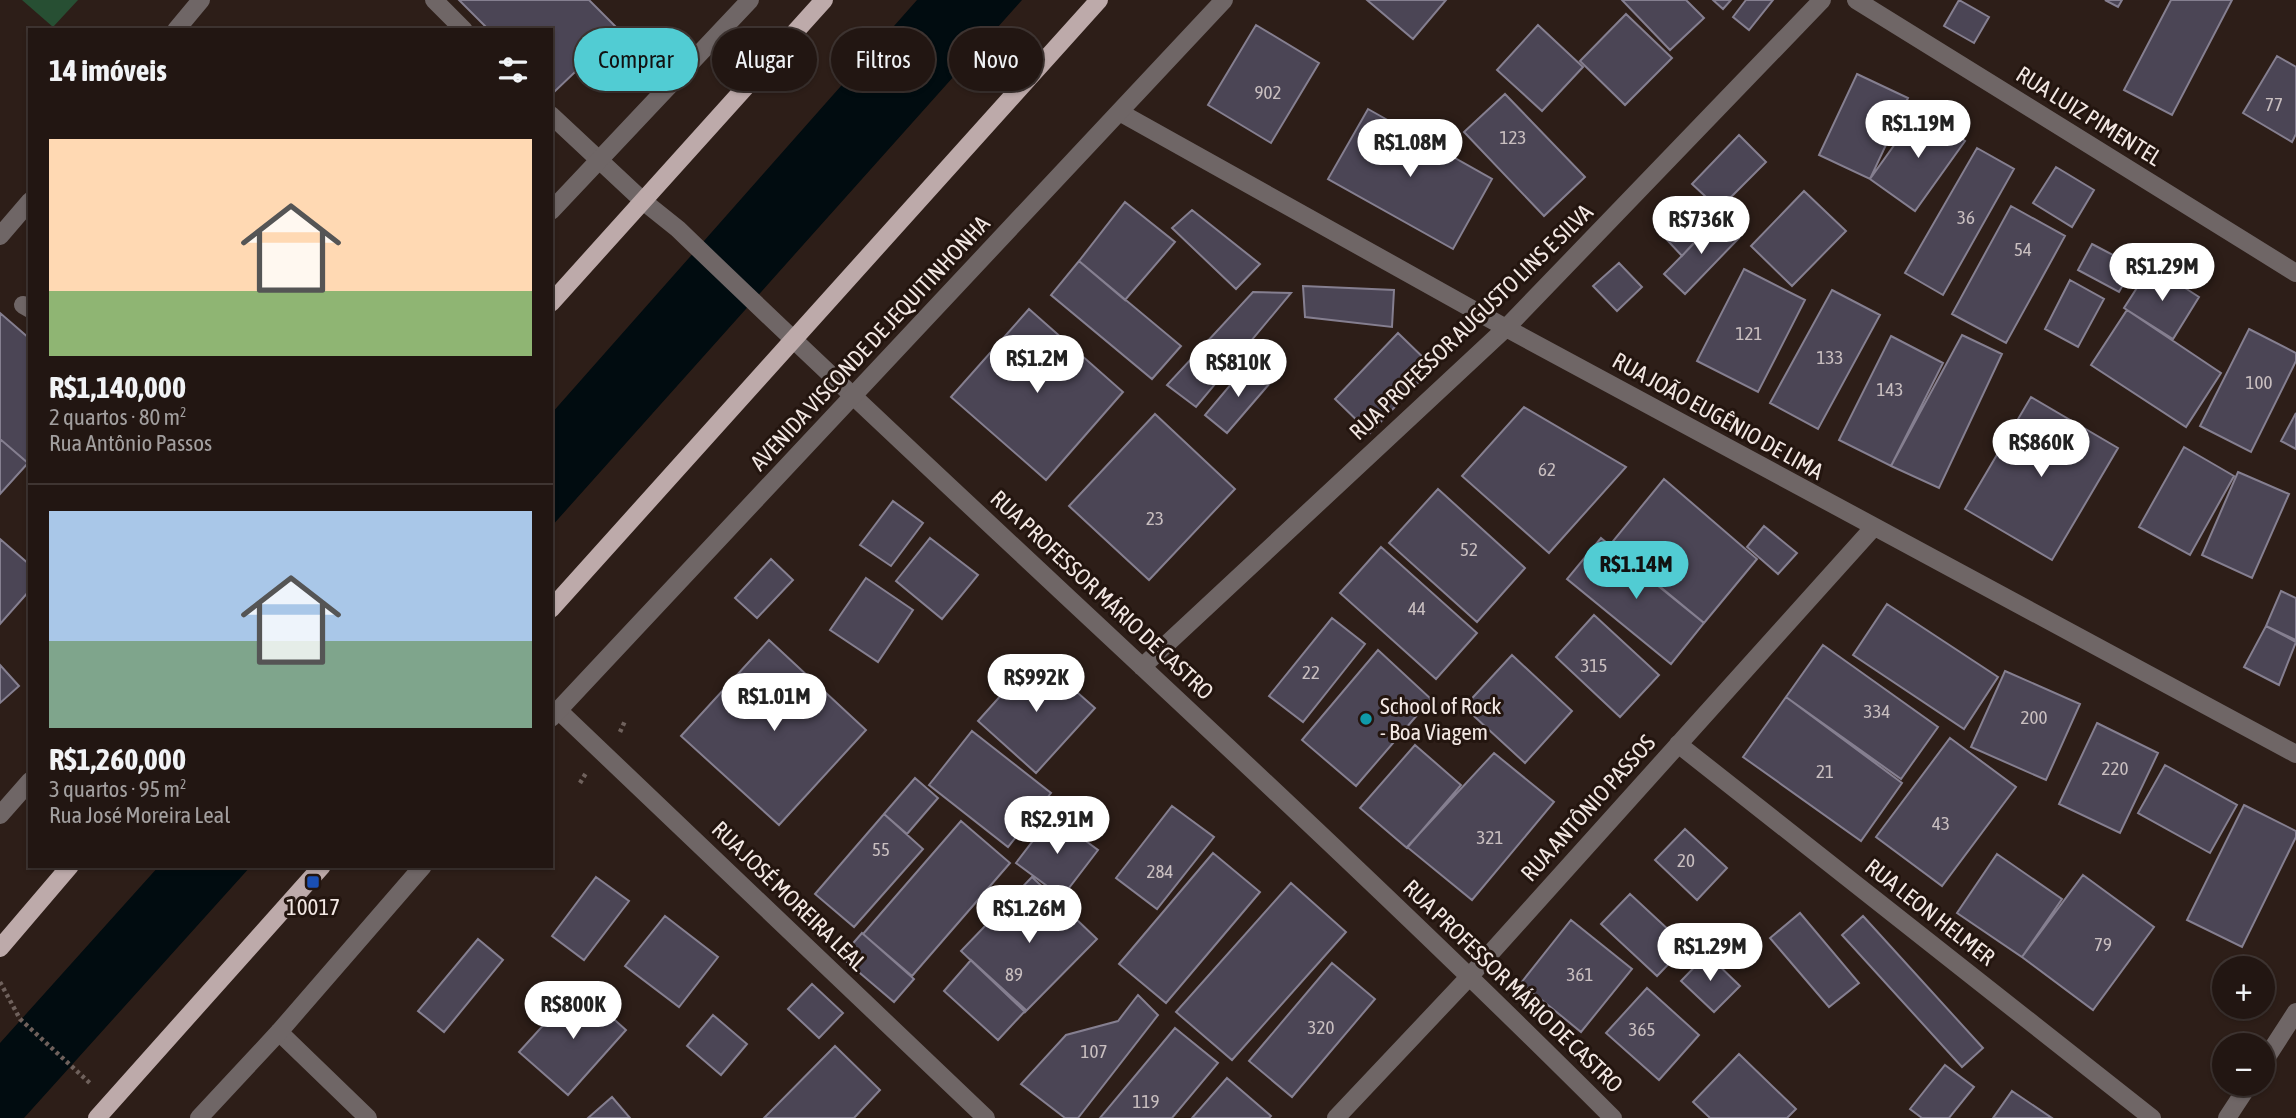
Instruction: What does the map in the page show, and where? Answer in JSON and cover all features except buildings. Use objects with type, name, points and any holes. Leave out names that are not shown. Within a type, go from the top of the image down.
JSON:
[{"type":"main road","points":[[553,301],[824,0]]},
{"type":"main road","points":[[553,608],[1099,0]]},
{"type":"main road","points":[[0,948],[68,868]]},
{"type":"main road","points":[[97,1118],[320,868]]},
{"type":"street","points":[[178,28],[201,0]]},
{"type":"street","points":[[434,0],[462,28]]},
{"type":"street","points":[[553,209],[750,0]]},
{"type":"street","name":"AVENIDA VISCONDE DE JEQUITINHONHA","points":[[555,714],[1121,113],[1223,0]]},
{"type":"street","name":"RUA PROFESSOR AUGUSTO LINS E SILVA","points":[[1142,667],[1506,328],[1822,0]]},
{"type":"street","name":"RUA LUIZ PIMENTEL","points":[[1856,0],[2296,273]]},
{"type":"street","name":"RUA JOÃO EUGÊNIO DE LIMA","points":[[1121,113],[1506,328],[2296,754]]},
{"type":"street","name":"RUA PROFESSOR MÁRIO DE CASTRO","points":[[553,117],[643,201],[678,229],[1470,976],[1613,1118]]},
{"type":"street","points":[[0,236],[28,203]]},
{"type":"street","name":"RUA ANTÔNIO PASSOS","points":[[1336,1118],[1470,976],[1873,528]]},
{"type":"street","name":"RUA JOSÉ MOREIRA LEAL","points":[[555,714],[986,1118]]},
{"type":"street","name":"RUA LEON HELMER","points":[[1678,744],[2152,1118]]},
{"type":"street","points":[[0,815],[28,783]]},
{"type":"street","points":[[198,1118],[279,1032],[421,868]]},
{"type":"street","points":[[2275,1044],[2296,1012]]},
{"type":"street","points":[[279,1032],[368,1118]]},
{"type":"street","points":[[2227,1118],[2241,1096]]},
{"type":"path","points":[[0,982],[20,1018],[75,1069]]},
{"type":"green space","points":[[22,0],[78,0],[53,27]]},
{"type":"shaded area","points":[[917,0],[1022,0],[997,28],[949,28],[949,82],[553,525],[553,412],[837,91],[935,91],[935,28],[892,28]]},
{"type":"shaded area","points":[[157,868],[249,868],[24,1118],[0,1118],[0,1043]]},
{"type":"place","name":"School of Rock - Boa Viagem","points":[[1366,719]]},
{"type":"place","name":"10017","points":[[313,882]]}]
